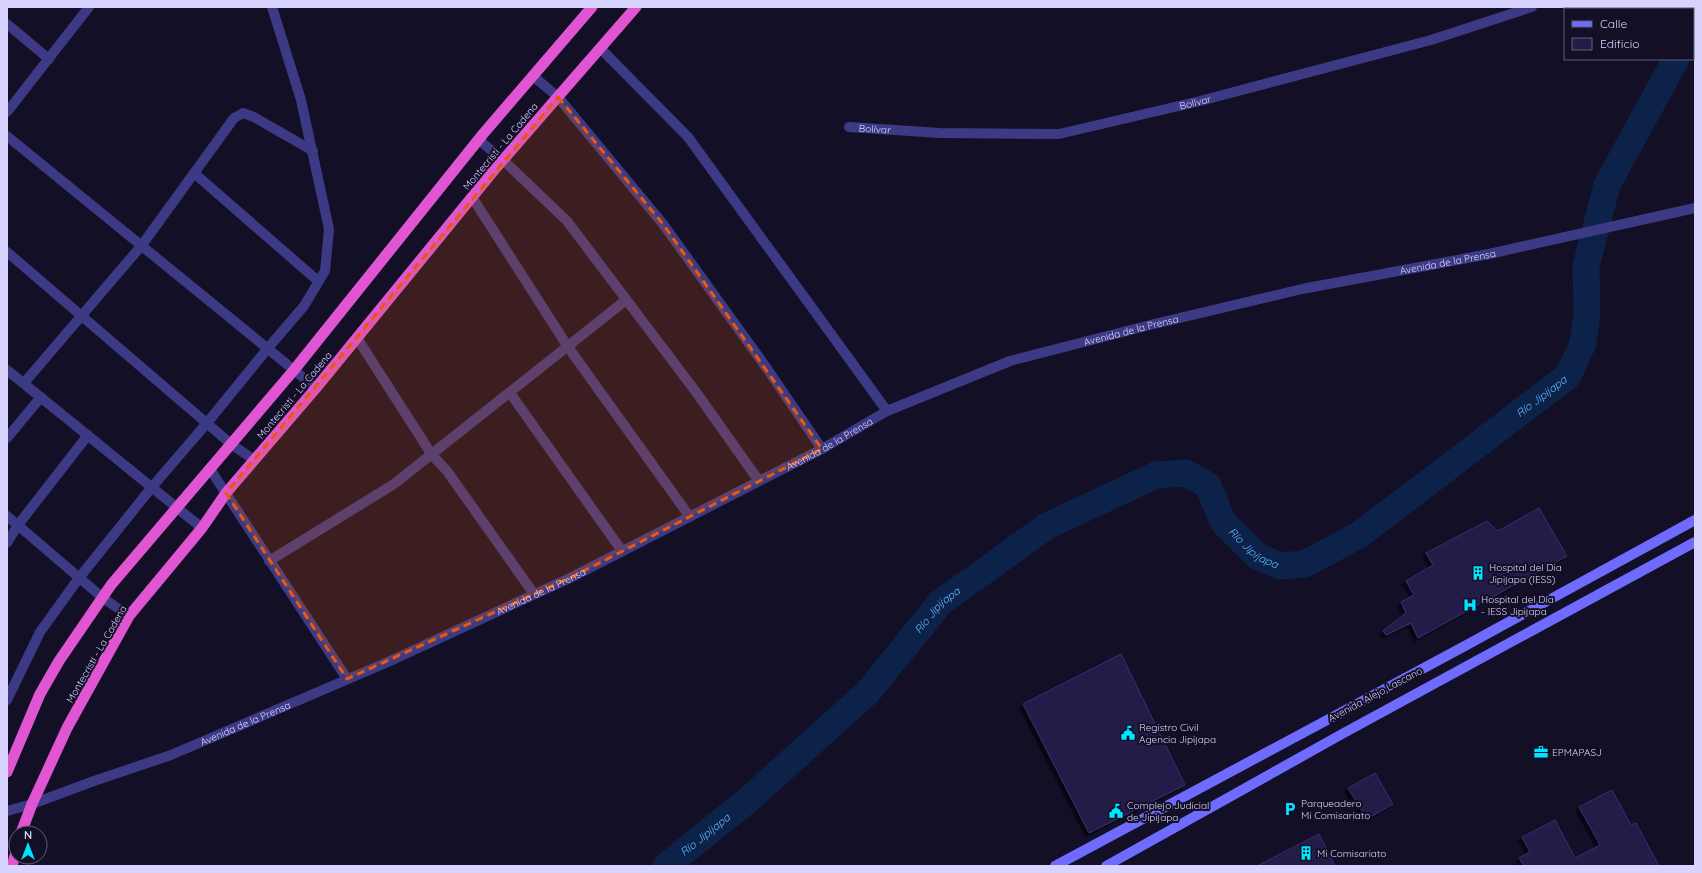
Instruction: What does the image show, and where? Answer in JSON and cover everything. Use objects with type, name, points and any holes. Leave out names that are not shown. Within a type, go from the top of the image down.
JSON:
[{"type":"highway","name":"Montecristi - La Cadena","points":[[7,772],[40,694],[59,661],[112,585],[294,370],[479,140],[592,7]]},
{"type":"highway","name":"Montecristi - La Cadena","points":[[24,825],[32,804],[67,728],[129,616],[202,528],[226,493],[316,388],[472,197],[636,7]]},
{"type":"main road","name":"Avenida Alejo Lascano","points":[[1055,866],[1463,647],[1695,520]]},
{"type":"main road","name":"Avenida Alejo Lascano","points":[[1106,866],[1342,734],[1695,542]]},
{"type":"street","points":[[7,112],[89,7]]},
{"type":"street","points":[[7,700],[40,632],[79,578],[152,487],[304,306],[325,271],[329,229],[301,100],[272,7]]},
{"type":"street","name":"Bolívar","points":[[849,127],[940,133],[1059,134],[1200,101],[1431,40],[1532,7]]},
{"type":"street","points":[[7,24],[49,58]]},
{"type":"street","points":[[600,48],[688,136],[887,411]]},
{"type":"street","points":[[533,76],[558,97],[663,224],[768,370],[822,449]]},
{"type":"street","points":[[24,383],[142,245],[234,118],[243,113],[254,117],[313,151]]},
{"type":"street","points":[[7,136],[316,388]]},
{"type":"street","points":[[479,140],[503,160],[567,221],[696,392],[760,481]]},
{"type":"street","points":[[194,173],[318,281]]},
{"type":"street","points":[[472,197],[568,347],[690,517]]},
{"type":"street","name":"Avenida de la Prensa","points":[[7,811],[32,804],[170,755],[347,679],[534,594],[622,551],[822,449],[887,411],[1010,361],[1154,324],[1302,290],[1489,254],[1695,208]]},
{"type":"street","points":[[7,252],[231,444],[254,460]]},
{"type":"street","points":[[269,561],[394,484],[626,300]]},
{"type":"street","points":[[357,338],[432,455],[447,471],[534,594]]},
{"type":"street","points":[[7,370],[178,507],[202,528]]},
{"type":"street","points":[[510,393],[622,551]]},
{"type":"street","points":[[7,438],[41,397]]},
{"type":"street","points":[[7,542],[18,525],[88,435]]},
{"type":"street","points":[[210,469],[347,679]]},
{"type":"street","points":[[7,516],[103,598],[129,616]]},
{"type":"highlighted area","points":[[558,97],[663,224],[822,449],[570,578],[347,679],[226,493]]},
{"type":"building","name":"Hospital del Dia Jipijapa (IESS)","points":[[1539,508],[1567,556],[1418,638],[1411,623],[1386,635],[1383,631],[1406,613],[1401,602],[1414,595],[1406,581],[1433,565],[1426,553],[1487,521],[1498,531]]},
{"type":"building","points":[[1121,654],[1185,785],[1089,833],[1023,704]]},
{"type":"building","points":[[1375,773],[1393,804],[1367,819],[1348,788]]},
{"type":"building","points":[[1612,790],[1631,825],[1636,823],[1659,866],[1524,866],[1519,858],[1530,852],[1522,837],[1555,820],[1575,858],[1600,845],[1579,807]]},
{"type":"building","name":"Mi Comisariato","points":[[1319,834],[1335,866],[1257,866]]},
{"type":"waterway","name":"Río Jipijapa","points":[[666,866],[748,800],[868,692],[940,603],[1047,526],[1156,475],[1186,473],[1208,485],[1223,522],[1257,556],[1280,566],[1305,564],[1359,535],[1568,376],[1583,343],[1587,314],[1586,266],[1607,185],[1675,60]]},
{"type":"place","name":"Hospital del Dia Jipijapa (IESS)","points":[[1478,573]]},
{"type":"place","name":"Hospital del Día - IESS Jipijapa","points":[[1470,605]]},
{"type":"place","name":"Registro Civil Agencia Jipijapa","points":[[1128,733]]},
{"type":"place","name":"EPMAPASJ","points":[[1541,752]]},
{"type":"place","name":"Parqueadero Mi Comisariato","points":[[1290,809]]},
{"type":"place","name":"Complejo Judicial de Jipijapa","points":[[1116,811]]},
{"type":"place","name":"Mi Comisariato","points":[[1306,853]]}]
